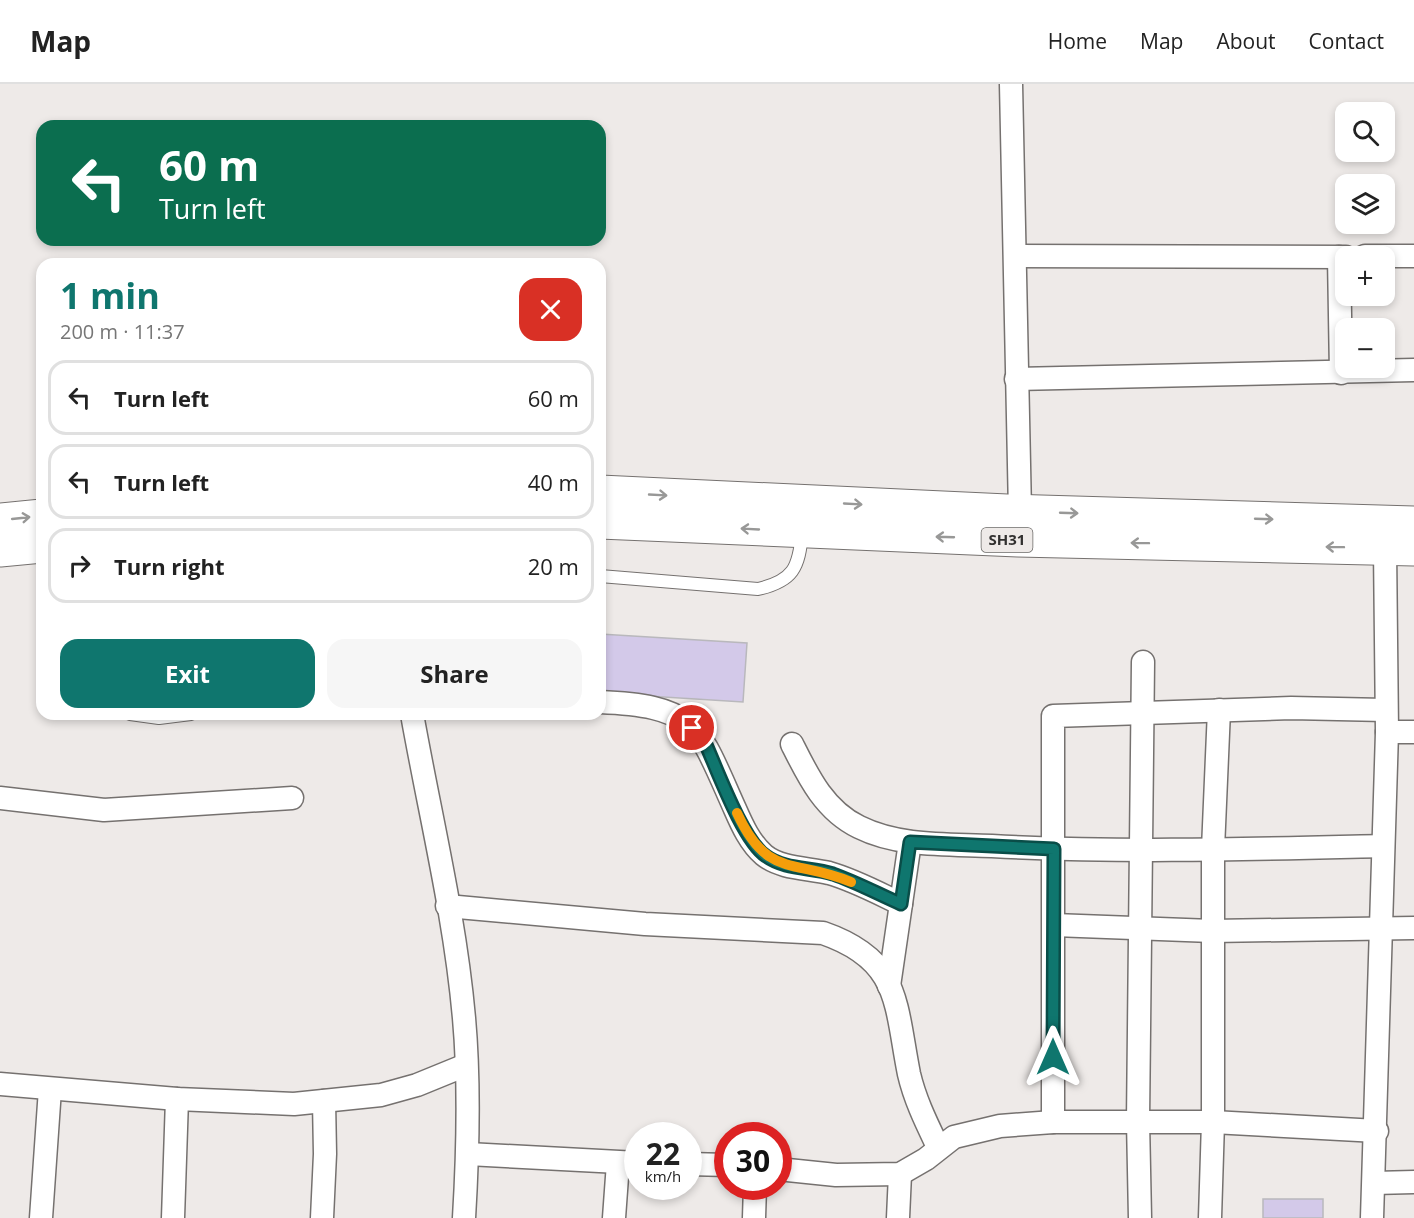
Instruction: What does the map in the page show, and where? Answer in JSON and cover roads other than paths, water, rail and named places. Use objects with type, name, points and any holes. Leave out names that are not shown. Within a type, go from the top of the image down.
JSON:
[{"type":"main road","points":[[606,492],[1020,512],[1414,523]]},
{"type":"main road","points":[[0,520],[36,517]]},
{"type":"main road","name":"SH31","points":[[606,522],[1018,540],[1400,549]]},
{"type":"main road","points":[[0,550],[36,547]]},
{"type":"street","points":[[1011,84],[1020,512]]},
{"type":"street","points":[[1016,256],[1335,257]]},
{"type":"street","points":[[1395,256],[1414,256]]},
{"type":"street","points":[[1395,371],[1414,370]]},
{"type":"street","points":[[1016,379],[1335,373]]},
{"type":"street","points":[[1372,1218],[1383,929],[1387,732],[1385,710],[1400,549]]},
{"type":"street","points":[[1140,1218],[1137,1121],[1143,662]]},
{"type":"street","points":[[606,703],[658,708],[682,717],[703,738],[743,826],[765,856],[783,864],[831,874],[901,904]]},
{"type":"street","points":[[1053,1122],[1053,716],[1219,710],[1385,710]]},
{"type":"street","points":[[1210,1218],[1213,1122],[1213,849],[1219,710]]},
{"type":"street","points":[[413,720],[447,906],[464,1018],[468,1154],[464,1218]]},
{"type":"street","points":[[1387,732],[1414,732]]},
{"type":"street","points":[[792,744],[816,791],[837,812],[857,827],[884,838],[910,842],[1054,849],[1383,846]]},
{"type":"street","points":[[0,798],[104,810],[292,798]]},
{"type":"street","points":[[889,986],[910,842]]},
{"type":"street","points":[[447,906],[656,925],[823,933],[849,942],[873,959],[889,986],[903,1033],[910,1076],[919,1106],[938,1147]]},
{"type":"street","points":[[1054,926],[1212,931],[1414,928]]},
{"type":"street","points":[[0,1084],[177,1099],[294,1104],[381,1095],[417,1085],[466,1065]]},
{"type":"street","points":[[41,1218],[50,1089]]},
{"type":"street","points":[[173,1218],[177,1099]]},
{"type":"street","points":[[322,1218],[326,1154],[324,1101]]},
{"type":"street","points":[[792,1170],[836,1175],[900,1174],[926,1159],[938,1147],[954,1137],[1000,1126],[1053,1122],[1213,1122],[1377,1131]]},
{"type":"street","points":[[468,1154],[624,1163]]},
{"type":"street","points":[[898,1218],[900,1174]]},
{"type":"street","points":[[614,1218],[624,1179]]},
{"type":"street","points":[[1374,1183],[1414,1182]]},
{"type":"street","points":[[754,1218],[755,1200]]},
{"type":"lane","points":[[606,576],[758,589],[779,584],[792,573],[800,553],[802,532]]}]
